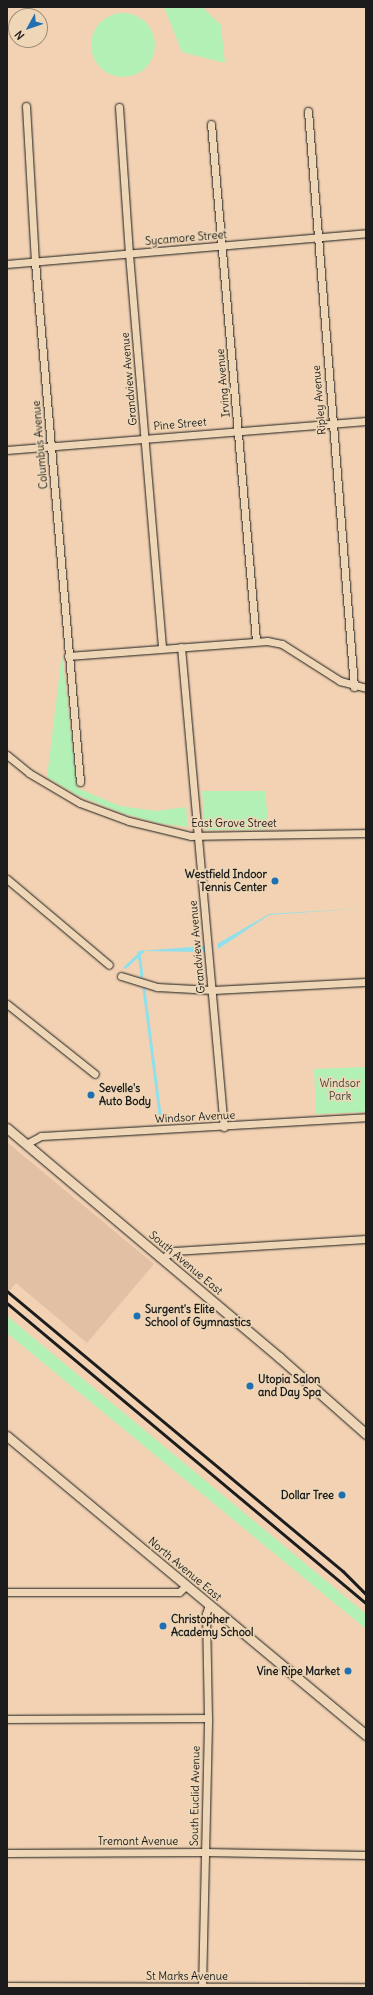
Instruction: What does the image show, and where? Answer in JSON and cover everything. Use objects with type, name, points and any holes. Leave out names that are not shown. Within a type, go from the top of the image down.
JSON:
[{"type":"main road","name":"South Avenue East","points":[[7,1128],[162,1258],[366,1434]]},
{"type":"main road","name":"North Avenue East","points":[[7,1436],[366,1735]]},
{"type":"street","name":"Columbus Avenue","points":[[26,106],[35,262],[80,782]]},
{"type":"street","name":"Grandview Avenue","points":[[119,107],[129,254],[162,648]]},
{"type":"street","name":"Ripley Avenue","points":[[308,111],[316,238],[354,687]]},
{"type":"street","name":"Irving Avenue","points":[[211,124],[256,640]]},
{"type":"street","name":"Sycamore Street","points":[[7,264],[222,247],[366,233]]},
{"type":"street","name":"Pine Street","points":[[7,450],[366,421]]},
{"type":"street","points":[[68,656],[256,640],[282,644],[354,687],[366,688]]},
{"type":"street","name":"Grandview Avenue","points":[[181,647],[224,1127]]},
{"type":"street","name":"East Grove Street","points":[[7,755],[29,773],[80,803],[129,821],[198,836],[366,833]]},
{"type":"street","points":[[7,879],[109,965]]},
{"type":"street","points":[[121,976],[158,987],[212,990],[366,982]]},
{"type":"street","points":[[7,1004],[95,1074]]},
{"type":"street","name":"Windsor Avenue","points":[[26,1144],[41,1136],[366,1118]]},
{"type":"street","points":[[162,1258],[174,1251],[366,1239]]},
{"type":"street","points":[[7,1592],[179,1592],[186,1586]]},
{"type":"street","name":"South Euclid Avenue","points":[[202,1987],[208,1718],[206,1614],[209,1604]]},
{"type":"street","points":[[7,1720],[208,1718]]},
{"type":"street","name":"Tremont Avenue","points":[[7,1853],[205,1852],[366,1855]]},
{"type":"street","name":"St Marks Avenue","points":[[7,1986],[366,1988]]},
{"type":"shaded area","points":[[7,1142],[154,1264],[87,1343],[16,1283],[7,1294]]},
{"type":"green space","points":[[164,7],[202,7],[221,25],[225,63],[182,52]]},
{"type":"green space","points":[[123,13],[141,18],[146,22],[150,27],[155,45],[150,63],[146,68],[141,72],[123,77],[105,72],[100,68],[96,63],[91,45],[96,27],[100,22],[105,18]]},
{"type":"green space","points":[[62,654],[77,788],[120,806],[156,811],[186,807],[188,827],[158,823],[122,813],[75,794],[47,777]]},
{"type":"green space","points":[[202,791],[265,791],[269,829],[205,830]]},
{"type":"green space","name":"Windsor Park","points":[[366,1067],[366,1112],[316,1114],[314,1069]]},
{"type":"green space","points":[[7,1316],[366,1614],[366,1629],[7,1333]]},
{"type":"water","points":[[366,908],[269,915],[218,949],[217,944],[269,914]]},
{"type":"water","points":[[205,946],[206,952],[139,951]]},
{"type":"waterway","points":[[125,967],[142,951]]},
{"type":"waterway","points":[[139,952],[142,976]]},
{"type":"waterway","points":[[144,989],[161,1121]]},
{"type":"railway","points":[[7,1291],[343,1571],[366,1594]]},
{"type":"railway","points":[[7,1303],[366,1603]]},
{"type":"place","name":"Westfield Indoor Tennis Center","points":[[275,881]]},
{"type":"place","name":"Sevelle's Auto Body","points":[[91,1095]]},
{"type":"place","name":"Surgent's Elite School of Gymnastics","points":[[137,1316]]},
{"type":"place","name":"Utopia Salon and Day Spa","points":[[250,1386]]},
{"type":"place","name":"Dollar Tree","points":[[342,1495]]},
{"type":"place","name":"Christopher Academy School","points":[[163,1626]]},
{"type":"place","name":"Vine Ripe Market","points":[[348,1671]]}]
